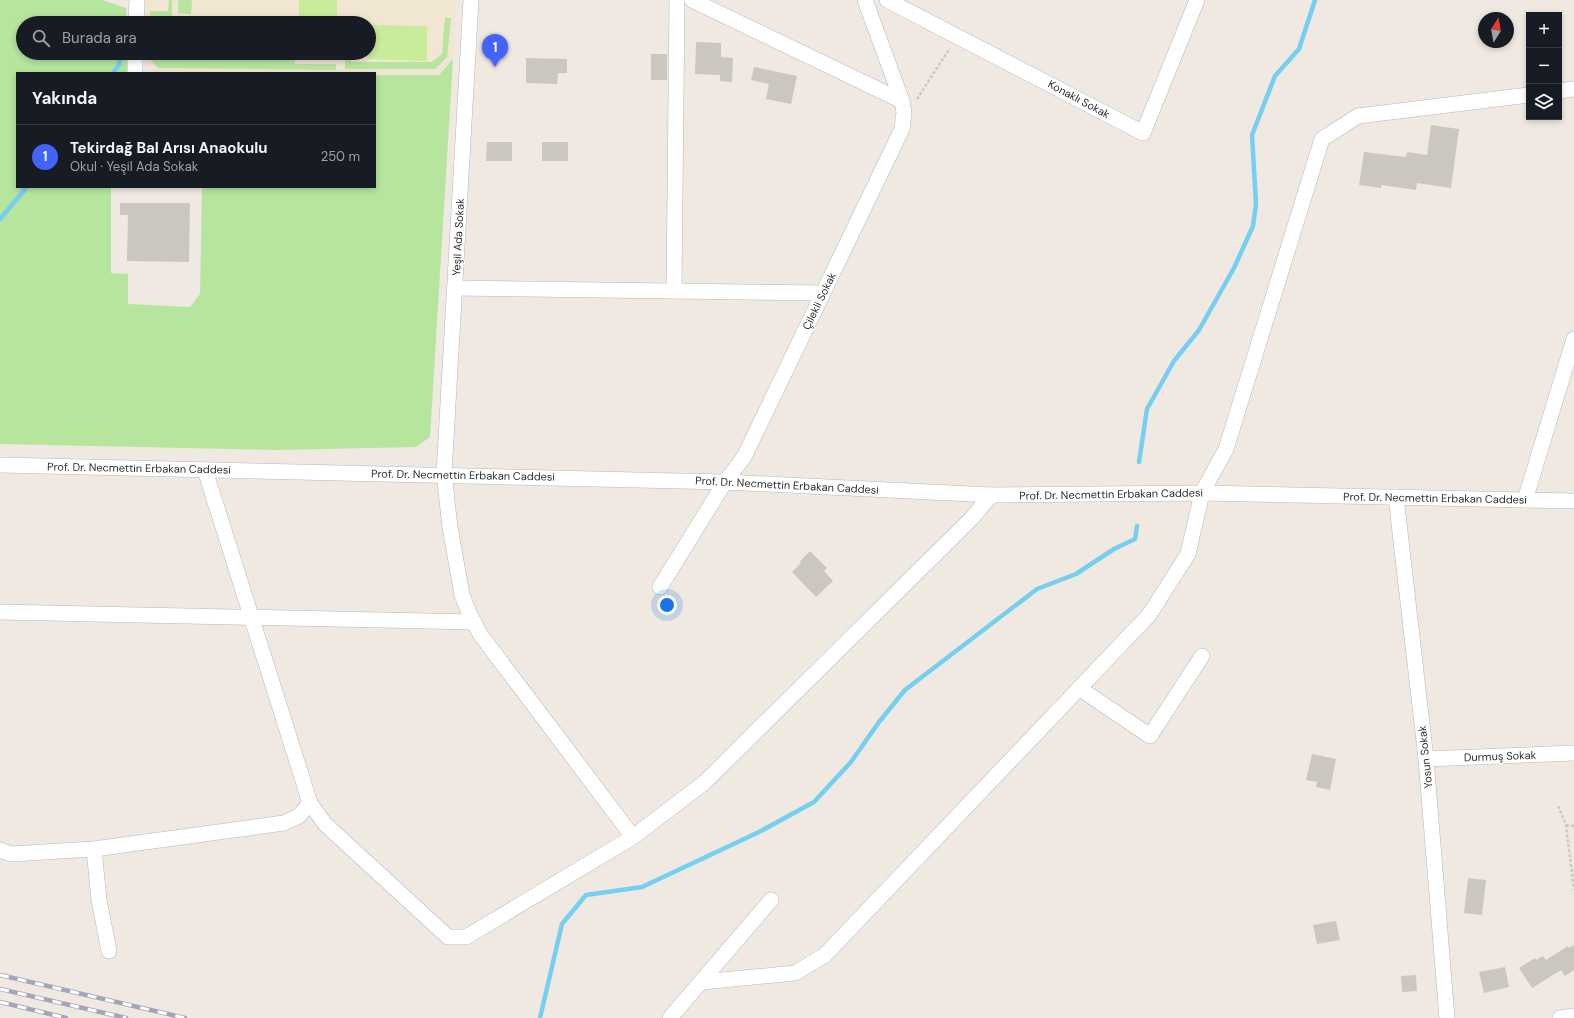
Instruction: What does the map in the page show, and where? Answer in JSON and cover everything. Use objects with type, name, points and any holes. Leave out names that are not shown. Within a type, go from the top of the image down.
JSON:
[{"type":"street","points":[[136,16],[137,0]]},
{"type":"street","name":"Yeşil Ada Sokak","points":[[472,0],[444,474],[450,527],[462,595],[480,634],[633,837]]},
{"type":"street","points":[[674,291],[677,0]]},
{"type":"street","points":[[692,0],[903,107]]},
{"type":"street","name":"Çilekli Sokak","points":[[660,587],[725,482],[744,457],[902,129],[903,107],[865,0]]},
{"type":"street","name":"Konaklı Sokak","points":[[887,0],[1143,133],[1197,0]]},
{"type":"street","points":[[135,60],[135,72]]},
{"type":"street","points":[[1562,91],[1574,89]]},
{"type":"street","points":[[702,982],[795,973],[825,955],[1149,615],[1188,554],[1202,493],[1226,449],[1322,139],[1358,116],[1526,95]]},
{"type":"street","points":[[455,288],[823,293]]},
{"type":"street","points":[[1525,500],[1574,339]]},
{"type":"street","name":"Prof. Dr. Necmettin Erbakan Caddesi","points":[[0,465],[444,474],[725,482],[991,495],[1202,493],[1574,501]]},
{"type":"street","points":[[205,470],[310,803],[325,824],[448,937],[466,936],[633,837],[705,782],[972,518],[991,495]]},
{"type":"street","name":"Yosun Sokak","points":[[1396,497],[1426,759],[1447,1018]]},
{"type":"street","points":[[0,612],[474,622]]},
{"type":"street","points":[[1079,688],[1150,736],[1202,656]]},
{"type":"street","name":"Durmuş Sokak","points":[[1426,759],[1574,753]]},
{"type":"street","points":[[0,850],[11,854],[94,849],[284,823],[299,816],[310,803]]},
{"type":"street","points":[[94,849],[99,900],[109,951]]},
{"type":"street","points":[[670,1018],[771,900]]},
{"type":"street","points":[[1560,1018],[1574,1016]]},
{"type":"path","points":[[903,107],[914,105],[958,36]]},
{"type":"path","points":[[1558,806],[1566,825],[1574,890]]},
{"type":"path","points":[[1566,825],[1574,826]]},
{"type":"shaded area","points":[[145,0],[456,0],[453,59],[439,75],[376,76],[376,72],[155,72],[143,60],[376,60],[376,16],[144,16]]},
{"type":"green space","points":[[0,0],[102,0],[126,8],[127,16],[16,16],[16,60],[130,60],[131,72],[16,72],[16,188],[111,188],[111,273],[128,274],[128,304],[190,307],[200,294],[202,188],[376,188],[376,75],[439,75],[453,59],[430,437],[416,447],[276,450],[0,444]]},
{"type":"green space","points":[[169,0],[172,0],[172,16],[150,16],[150,11],[168,11]]},
{"type":"green space","points":[[178,0],[192,0],[191,14],[178,13]]},
{"type":"green space","points":[[299,0],[337,0],[337,16],[299,16]]},
{"type":"green space","points":[[445,18],[451,18],[447,57],[435,69],[345,69],[345,60],[351,60],[351,62],[432,62],[442,54]]},
{"type":"green space","points":[[376,25],[427,26],[427,61],[376,59]]},
{"type":"green space","points":[[150,60],[295,60],[295,64],[336,64],[336,70],[158,68]]},
{"type":"building","points":[[696,42],[721,43],[721,57],[733,58],[732,82],[720,81],[720,75],[695,74]]},
{"type":"building","points":[[651,54],[667,54],[667,80],[651,80]]},
{"type":"building","points":[[526,58],[567,59],[567,73],[558,73],[557,84],[526,83]]},
{"type":"building","points":[[754,67],[797,76],[791,104],[766,99],[769,84],[751,80]]},
{"type":"building","points":[[1431,125],[1459,129],[1451,188],[1417,183],[1416,190],[1381,185],[1381,188],[1359,185],[1364,152],[1406,157],[1407,152],[1427,155]]},
{"type":"building","points":[[487,142],[512,142],[512,161],[486,161]]},
{"type":"building","points":[[542,142],[568,142],[568,161],[542,161]]},
{"type":"building","points":[[120,203],[190,203],[189,262],[127,261],[128,215],[120,215]]},
{"type":"building","points":[[810,551],[827,568],[824,571],[833,581],[816,597],[792,572]]},
{"type":"building","points":[[1312,754],[1336,759],[1330,790],[1316,787],[1317,782],[1306,780]]},
{"type":"building","points":[[1468,878],[1486,880],[1482,915],[1464,913]]},
{"type":"building","points":[[1336,921],[1340,940],[1317,944],[1313,925]]},
{"type":"building","points":[[1574,945],[1574,970],[1565,976],[1561,970],[1532,988],[1519,968],[1535,958],[1536,960],[1543,956],[1546,960],[1568,946],[1569,948]]},
{"type":"building","points":[[1505,967],[1509,987],[1484,993],[1479,972]]},
{"type":"building","points":[[1416,975],[1417,991],[1402,992],[1401,976]]},
{"type":"waterway","points":[[1139,462],[1147,409],[1174,361],[1199,330],[1234,268],[1253,226],[1256,204],[1252,135],[1275,76],[1299,49],[1315,0]]},
{"type":"waterway","points":[[114,72],[119,65],[119,60]]},
{"type":"waterway","points":[[0,219],[26,188]]},
{"type":"waterway","points":[[540,1018],[562,924],[586,895],[642,887],[759,832],[814,802],[851,762],[879,722],[905,690],[1037,589],[1076,574],[1114,549],[1135,539],[1137,526]]},
{"type":"railway","points":[[0,975],[185,1018]]},
{"type":"railway","points":[[0,989],[126,1018]]},
{"type":"railway","points":[[0,1002],[66,1018]]},
{"type":"place","name":"Tekirdağ Bal Arısı Anaokulu","points":[[495,67]]}]
